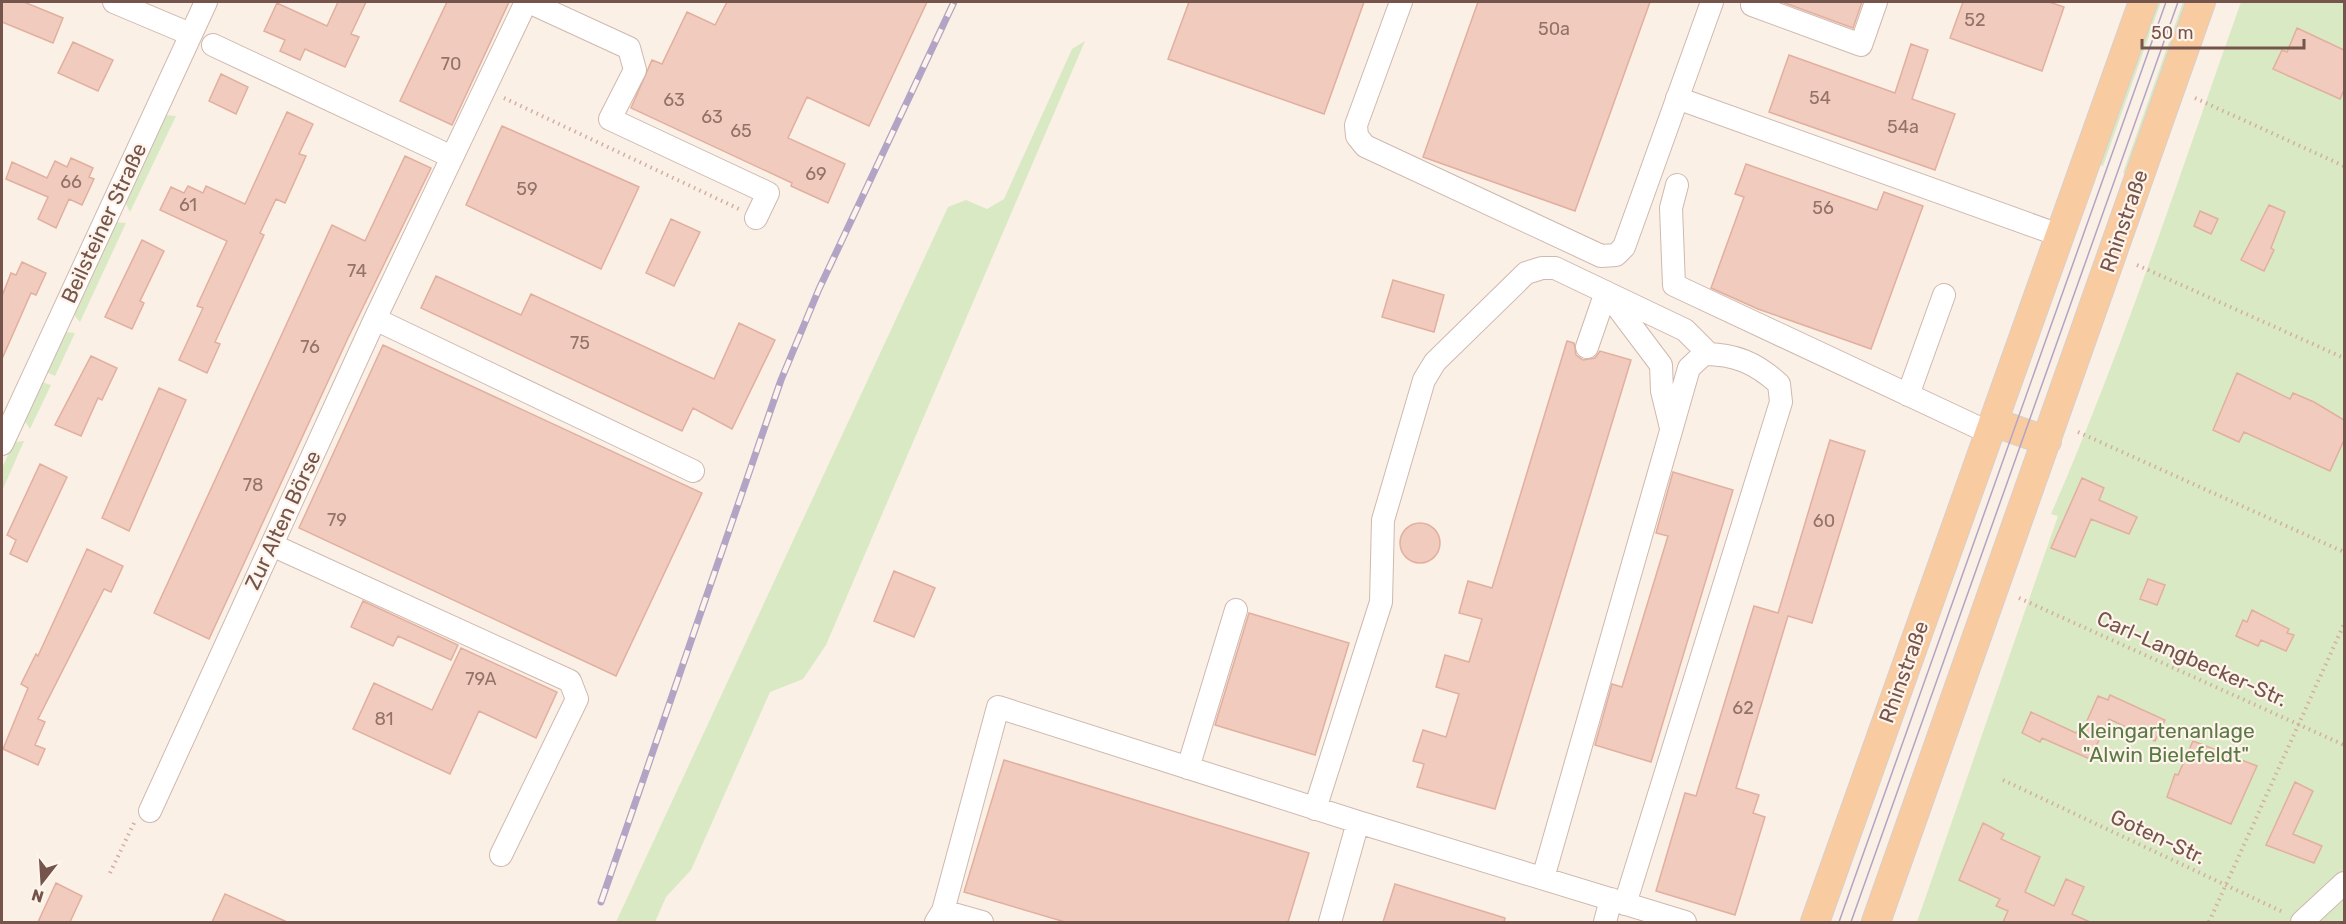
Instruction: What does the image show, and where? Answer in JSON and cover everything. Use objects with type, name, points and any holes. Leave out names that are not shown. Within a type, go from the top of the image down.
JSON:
[{"type":"main road","name":"Rhinstraße","points":[[1815,922],[2143,2]]},
{"type":"main road","name":"Rhinstraße","points":[[1881,921],[2201,2]]},
{"type":"main road","points":[[1991,428],[2047,441]]},
{"type":"street","points":[[114,2],[190,34]]},
{"type":"street","name":"Beilsteiner Straße","points":[[2,444],[206,2]]},
{"type":"street","points":[[528,2],[629,48],[635,70],[610,119],[768,192],[756,218]]},
{"type":"street","name":"Zur Alten Börse","points":[[150,810],[375,319],[528,2]]},
{"type":"street","points":[[1401,2],[1356,125],[1356,136],[1365,146],[1601,256],[1616,255],[1624,246],[1712,2]]},
{"type":"street","points":[[1753,2],[1752,5],[1861,45],[1876,2]]},
{"type":"street","points":[[213,45],[452,157]]},
{"type":"street","points":[[1677,98],[2059,235]]},
{"type":"street","points":[[1677,185],[1671,208],[1674,285],[1908,395],[1991,428]]},
{"type":"street","points":[[1315,809],[1381,602],[1383,520],[1424,380],[1435,362],[1526,273],[1542,268],[1555,268],[1685,330],[1709,354]]},
{"type":"street","points":[[1587,347],[1606,292]]},
{"type":"street","points":[[1606,292],[1661,365],[1662,391],[1671,430]]},
{"type":"street","points":[[1908,395],[1944,295]]},
{"type":"street","points":[[375,319],[693,471]]},
{"type":"street","points":[[1543,878],[1689,368],[1704,354],[1726,354],[1758,365],[1779,384],[1781,402],[1618,902],[1605,922]]},
{"type":"street","points":[[272,545],[570,681],[577,699],[501,855]]},
{"type":"street","points":[[1188,768],[1236,610]]},
{"type":"street","points":[[982,922],[940,917],[998,708],[1315,809],[1685,922]]},
{"type":"street","points":[[1330,922],[1358,822]]},
{"type":"street","points":[[2297,919],[2344,883]]},
{"type":"path","points":[[485,89],[756,218]]},
{"type":"path","points":[[2195,98],[2344,166]]},
{"type":"path","points":[[2136,265],[2344,358]]},
{"type":"path","points":[[2078,432],[2344,552]]},
{"type":"path","name":"Carl-Langbecker-Str.","points":[[2019,598],[2344,745]]},
{"type":"path","points":[[2209,922],[2344,624]]},
{"type":"path","name":"Goten-Str.","points":[[2003,780],[2297,919]]},
{"type":"path","points":[[110,873],[141,808],[150,810]]},
{"type":"green space","points":[[2153,2],[2161,2],[2103,166],[2096,163]]},
{"type":"green space","points":[[2183,2],[2191,2],[2130,175],[2123,173]]},
{"type":"green space","name":"Kleingartenanlage \"Alwin Bielefeldt\"","points":[[2241,2],[2344,2],[2344,922],[1917,922],[2058,516],[2051,514],[2127,324]]},
{"type":"green space","points":[[1085,41],[826,645],[803,679],[770,692],[691,870],[666,897],[655,922],[616,922],[948,207],[966,200],[987,209],[1004,199],[1072,49]]},
{"type":"green space","points":[[164,115],[176,116],[130,212],[125,202]]},
{"type":"green space","points":[[115,222],[126,223],[80,322],[73,314]]},
{"type":"green space","points":[[65,332],[75,333],[55,376],[46,372]]},
{"type":"green space","points":[[42,382],[51,385],[30,429],[24,420]]},
{"type":"green space","points":[[24,441],[2,491],[2,468],[14,442]]},
{"type":"building","points":[[2,2],[24,2],[63,18],[53,43],[2,22]]},
{"type":"building","points":[[338,2],[366,2],[351,34],[359,37],[345,67],[305,49],[300,60],[280,51],[285,40],[264,31],[277,3],[327,26]]},
{"type":"building","points":[[447,2],[509,2],[452,125],[400,101]]},
{"type":"building","points":[[727,2],[927,2],[869,126],[807,97],[788,138],[845,164],[828,203],[791,186],[792,183],[631,108],[652,60],[662,64],[687,12],[715,25]]},
{"type":"building","points":[[1189,2],[1364,2],[1324,114],[1168,59]]},
{"type":"building","points":[[1478,2],[1650,2],[1575,211],[1423,157]]},
{"type":"building","points":[[1782,2],[1862,2],[1853,28]]},
{"type":"building","points":[[1963,2],[2049,2],[2064,7],[2042,71],[1950,38]]},
{"type":"building","points":[[2297,28],[2344,50],[2344,90],[2340,99],[2273,69],[2282,50],[2287,52]]},
{"type":"building","points":[[73,42],[113,60],[98,91],[58,73]]},
{"type":"building","points":[[1911,44],[1928,50],[1912,99],[1955,114],[1935,170],[1769,112],[1789,55],[1895,93]]},
{"type":"building","points":[[221,74],[248,87],[236,114],[209,101]]},
{"type":"building","points":[[287,112],[313,124],[299,154],[306,156],[285,203],[276,199],[260,233],[264,235],[215,342],[220,344],[207,373],[179,360],[203,308],[197,306],[227,241],[160,210],[171,187],[184,193],[188,186],[203,193],[206,186],[245,204]]},
{"type":"building","points":[[502,126],[639,187],[601,269],[466,205]]},
{"type":"building","points":[[405,156],[431,168],[348,338],[209,639],[154,613],[332,225],[365,241]]},
{"type":"building","points":[[71,158],[93,168],[89,177],[94,179],[82,205],[69,199],[56,228],[38,219],[48,197],[6,179],[12,162],[47,178],[55,161],[67,167]]},
{"type":"building","points":[[1746,164],[1877,210],[1884,192],[1923,206],[1871,349],[1758,309],[1711,288],[1744,197],[1735,194]]},
{"type":"building","points":[[2269,205],[2285,212],[2271,248],[2274,250],[2264,271],[2241,260]]},
{"type":"building","points":[[2200,211],[2218,219],[2211,234],[2194,226]]},
{"type":"building","points":[[671,219],[700,232],[674,286],[646,273]]},
{"type":"building","points":[[142,240],[164,251],[140,301],[144,303],[132,329],[105,317]]},
{"type":"building","points":[[22,262],[46,273],[36,295],[31,293],[2,359],[2,296],[11,273],[16,275]]},
{"type":"building","points":[[436,276],[521,315],[531,294],[714,379],[739,323],[775,340],[732,429],[693,408],[682,431],[421,308]]},
{"type":"building","points":[[1393,280],[1444,295],[1434,332],[1382,317]]},
{"type":"building","points":[[1567,341],[1574,343],[1576,355],[1583,360],[1595,358],[1600,351],[1631,360],[1495,809],[1417,787],[1424,764],[1413,761],[1423,730],[1446,737],[1459,694],[1436,687],[1445,655],[1469,662],[1482,619],[1459,613],[1468,581],[1492,588]]},
{"type":"building","points":[[383,345],[702,493],[616,676],[299,528]]},
{"type":"building","points":[[91,356],[117,368],[102,400],[98,398],[81,436],[55,425]]},
{"type":"building","points":[[2237,373],[2290,399],[2293,393],[2314,402],[2344,420],[2344,440],[2330,471],[2244,432],[2239,442],[2213,430]]},
{"type":"building","points":[[159,388],[186,400],[129,531],[102,518]]},
{"type":"building","points":[[1830,440],[1865,451],[1812,623],[1788,616],[1736,788],[1759,795],[1753,813],[1765,817],[1735,915],[1656,891],[1685,793],[1696,796],[1754,606],[1778,613]]},
{"type":"building","points":[[40,464],[67,477],[27,562],[10,554],[16,540],[7,535]]},
{"type":"building","points":[[1673,472],[1733,490],[1651,762],[1595,745],[1612,684],[1622,687],[1668,536],[1656,533]]},
{"type":"building","points":[[2082,478],[2104,488],[2099,500],[2137,517],[2129,534],[2091,519],[2075,557],[2051,548]]},
{"type":"building","points":[[1420,523],[1428,524],[1434,529],[1439,535],[1439,551],[1434,557],[1428,562],[1420,563],[1412,562],[1406,557],[1401,551],[1400,543],[1401,535],[1406,529],[1412,524]]},
{"type":"building","points":[[87,549],[123,566],[111,592],[104,589],[38,719],[45,722],[35,745],[45,749],[38,765],[3,749],[28,688],[21,684],[36,654],[38,656]]},
{"type":"building","points":[[894,571],[935,588],[914,637],[874,621]]},
{"type":"building","points":[[2148,579],[2165,585],[2157,605],[2140,599]]},
{"type":"building","points":[[363,601],[458,645],[451,660],[398,636],[393,646],[351,627]]},
{"type":"building","points":[[2252,610],[2289,629],[2287,633],[2294,635],[2286,651],[2261,640],[2258,646],[2236,636],[2243,620],[2247,622]]},
{"type":"building","points":[[1249,613],[1349,643],[1315,755],[1215,725]]},
{"type":"building","points":[[461,648],[557,692],[536,738],[479,711],[450,774],[353,729],[374,683],[432,710]]},
{"type":"building","points":[[2110,695],[2165,720],[2155,741],[2109,719],[2090,759],[2042,738],[2040,742],[2022,733],[2031,712],[2076,733],[2078,730],[2082,732],[2098,696],[2108,700]]},
{"type":"building","points":[[2193,741],[2257,766],[2231,824],[2167,797],[2175,774],[2178,775]]},
{"type":"building","points":[[1004,760],[1309,853],[1288,922],[1065,922],[964,892]]},
{"type":"building","points":[[2295,782],[2313,791],[2293,834],[2322,846],[2314,863],[2266,845]]},
{"type":"building","points":[[1983,823],[2004,834],[2001,839],[2040,857],[2025,892],[2054,906],[2066,879],[2084,887],[2072,914],[2090,922],[2003,922],[2008,911],[1996,906],[2000,899],[1959,880]]},
{"type":"building","points":[[56,883],[82,896],[70,922],[38,922]]},
{"type":"building","points":[[1395,884],[1505,918],[1504,922],[1383,922]]},
{"type":"building","points":[[225,894],[287,922],[212,922]]},
{"type":"tram line","points":[[1839,922],[2166,2]]},
{"type":"tram line","points":[[1851,922],[2178,2]]},
{"type":"railway","points":[[601,902],[781,380],[819,289],[954,2]]}]
